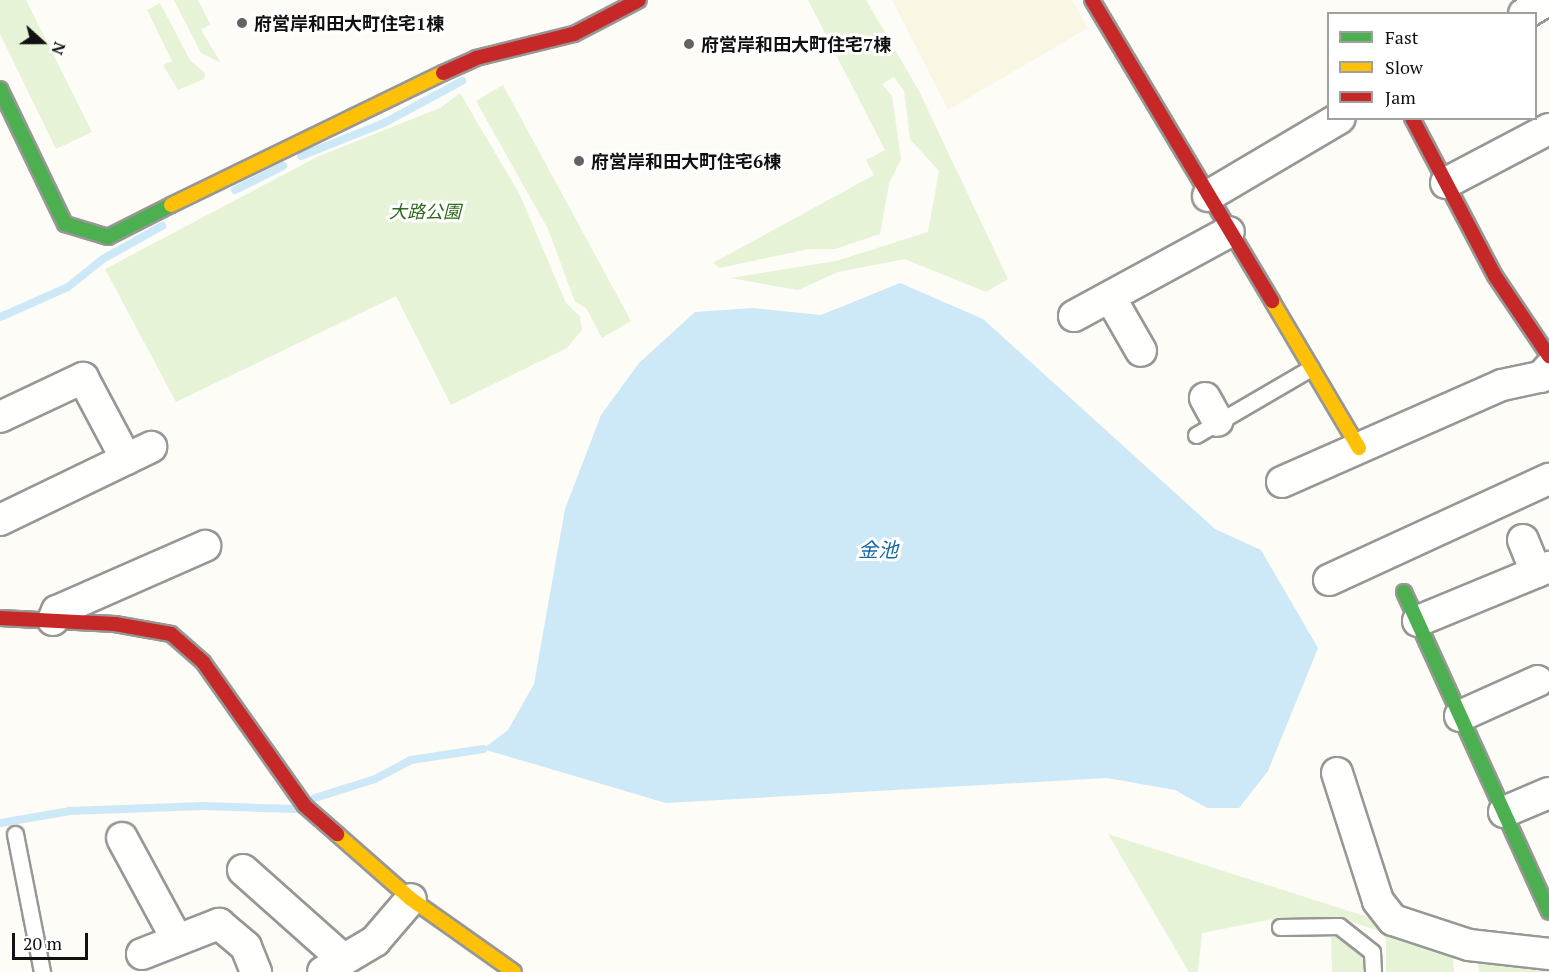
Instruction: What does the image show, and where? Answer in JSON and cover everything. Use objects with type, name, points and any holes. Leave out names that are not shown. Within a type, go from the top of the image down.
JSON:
[{"type":"street","points":[[0,89],[65,224],[108,237],[312,133],[476,58],[574,34],[609,7],[639,0]]},
{"type":"street","points":[[1092,0],[1228,232],[1359,448]]},
{"type":"street","points":[[1527,12],[1548,0]]},
{"type":"street","points":[[1208,196],[1337,120]]},
{"type":"street","points":[[1413,120],[1495,276],[1540,324],[1549,356]]},
{"type":"street","points":[[1446,183],[1549,129]]},
{"type":"street","points":[[1074,316],[1228,232]]},
{"type":"street","points":[[1110,297],[1141,351]]},
{"type":"street","points":[[1282,482],[1323,478],[1359,448],[1424,434],[1502,385],[1540,377],[1549,368]]},
{"type":"street","points":[[0,417],[83,378],[139,453],[0,520]]},
{"type":"street","points":[[1329,580],[1549,479]]},
{"type":"street","points":[[1418,621],[1543,570],[1523,540]]},
{"type":"street","points":[[53,620],[57,611],[205,546]]},
{"type":"street","points":[[1404,592],[1547,902]]},
{"type":"street","points":[[0,618],[53,620],[171,634],[204,662],[305,806],[411,899],[514,972]]},
{"type":"street","points":[[1460,716],[1538,681]]},
{"type":"street","points":[[1337,773],[1378,901],[1394,920],[1469,945],[1549,954]]},
{"type":"street","points":[[1504,812],[1549,793]]},
{"type":"street","points":[[122,838],[176,938]]},
{"type":"street","points":[[243,870],[334,966],[375,941],[411,899]]},
{"type":"street","points":[[142,954],[176,938],[219,924],[246,947],[256,972]]},
{"type":"lane","points":[[1206,418],[1311,368]]},
{"type":"lane","points":[[15,834],[42,972]]},
{"type":"lane","points":[[1280,927],[1340,926],[1372,952],[1373,972]]},
{"type":"shaded area","points":[[892,0],[1072,0],[1088,28],[948,110]]},
{"type":"green space","points":[[0,0],[26,0],[92,132],[56,149],[0,34]]},
{"type":"green space","points":[[174,0],[198,0],[210,24],[201,30],[221,63],[201,53]]},
{"type":"green space","points":[[808,0],[866,0],[919,91],[1008,279],[986,292],[905,259],[838,272],[798,290],[730,278],[836,261],[928,232],[939,171],[910,139],[904,91],[894,77],[882,84],[892,96],[901,159],[889,184],[880,234],[835,249],[809,249],[720,268],[713,263],[874,175],[866,160],[885,150]]},
{"type":"green space","points":[[160,3],[190,60],[205,73],[204,79],[178,90],[163,65],[172,61],[147,10]]},
{"type":"green space","points":[[503,85],[631,321],[602,338],[586,308],[575,302],[548,229],[476,101]]},
{"type":"green space","name":"大路公園","points":[[460,93],[520,195],[566,303],[580,316],[582,330],[567,348],[451,405],[396,296],[176,402],[105,269],[317,157],[440,108]]},
{"type":"green space","points":[[1108,834],[1374,919],[1470,957],[1453,959],[1454,972],[1386,972],[1386,939],[1379,931],[1337,917],[1279,918],[1202,933],[1198,972],[1189,972]]},
{"type":"green space","points":[[1339,935],[1364,953],[1364,972],[1332,972],[1331,936]]},
{"type":"green space","points":[[1477,956],[1549,963],[1549,972],[1479,972]]},
{"type":"water","name":"金池","points":[[900,283],[983,319],[1215,529],[1261,550],[1318,648],[1268,771],[1239,808],[1207,808],[1175,790],[1107,778],[666,803],[483,749],[508,730],[534,684],[565,509],[601,415],[639,363],[695,312],[753,308],[821,315]]},
{"type":"waterway","points":[[301,156],[384,123],[462,81]]},
{"type":"waterway","points":[[235,190],[283,166]]},
{"type":"waterway","points":[[0,317],[68,287],[103,259],[162,226]]},
{"type":"waterway","points":[[315,798],[375,779],[411,760],[483,749]]},
{"type":"waterway","points":[[0,823],[70,811],[203,806],[295,809]]},
{"type":"traffic: fast","points":[[0,89],[65,224],[108,237],[171,205]]},
{"type":"traffic: fast","points":[[1404,592],[1549,912]]},
{"type":"traffic: slow","points":[[171,205],[443,73]]},
{"type":"traffic: slow","points":[[1272,301],[1359,448]]},
{"type":"traffic: slow","points":[[337,834],[411,899],[514,972]]},
{"type":"traffic: jam","points":[[443,73],[476,58],[574,34],[639,0]]},
{"type":"traffic: jam","points":[[1092,0],[1272,301]]},
{"type":"traffic: jam","points":[[1413,120],[1495,276],[1549,356]]},
{"type":"traffic: jam","points":[[0,618],[115,624],[171,634],[203,662],[305,806],[337,834]]},
{"type":"place","name":"府営岸和田大町住宅1棟","points":[[242,23]]},
{"type":"place","name":"府営岸和田大町住宅7棟","points":[[689,44]]},
{"type":"place","name":"府営岸和田大町住宅6棟","points":[[579,161]]}]
